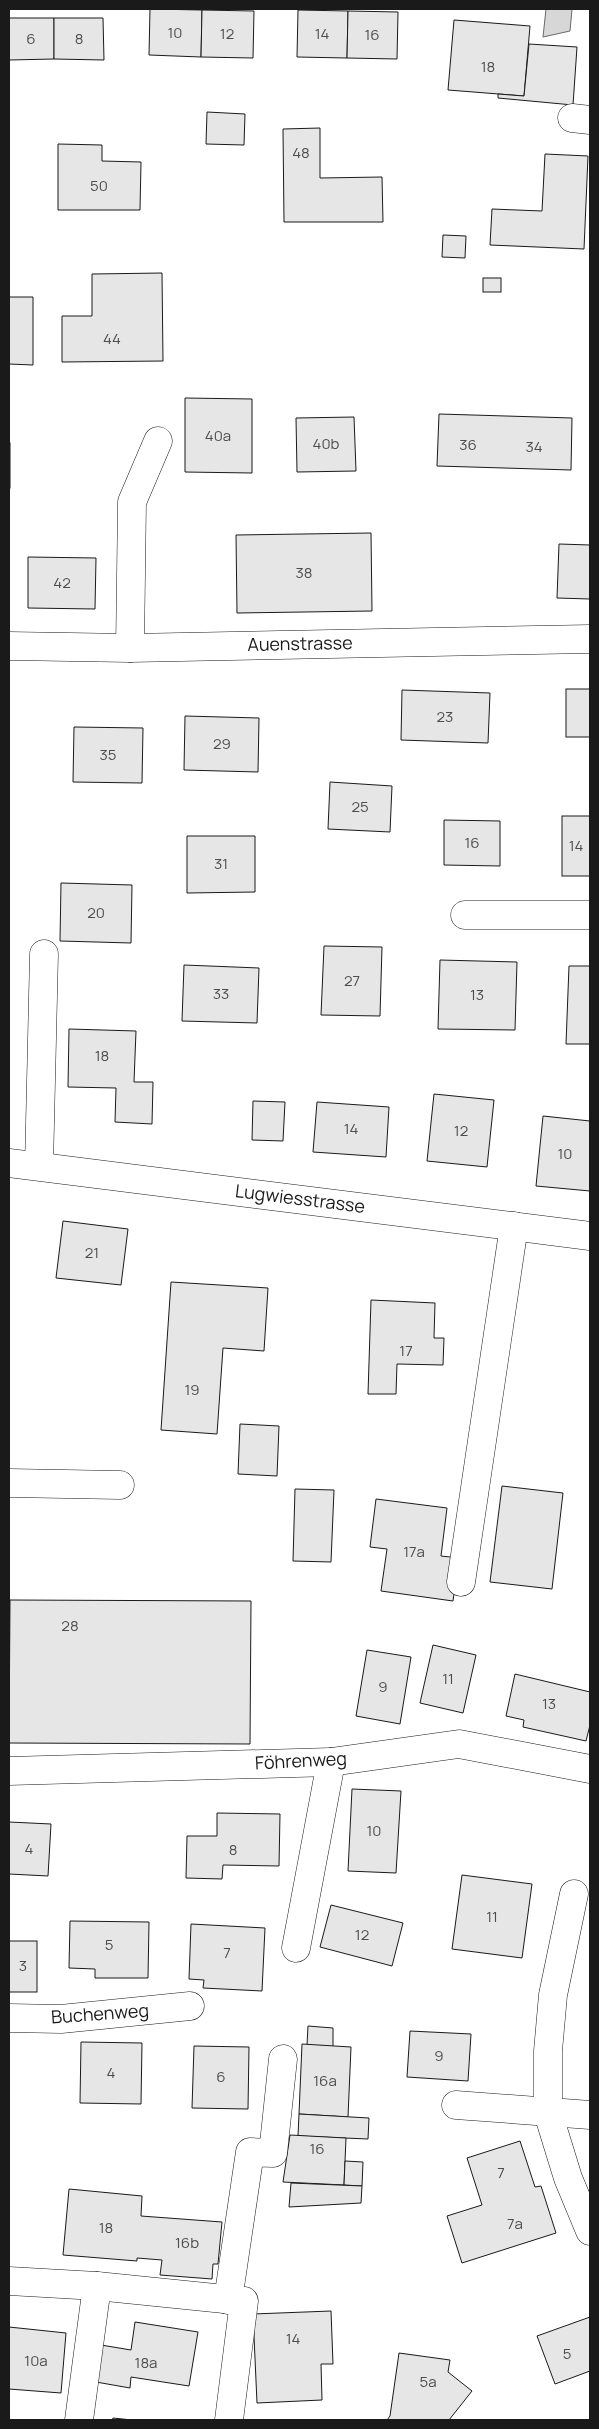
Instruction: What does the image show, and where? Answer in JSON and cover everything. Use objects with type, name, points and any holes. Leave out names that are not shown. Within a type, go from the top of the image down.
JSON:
[{"type":"street","points":[[130,648],[132,502],[158,441]]},
{"type":"street","name":"Auenstrasse","points":[[9,646],[130,648],[590,639]]},
{"type":"street","points":[[466,915],[590,915]]},
{"type":"street","points":[[38,1166],[44,954]]},
{"type":"street","name":"Lugwiesstrasse","points":[[9,1163],[590,1236]]},
{"type":"street","points":[[461,1582],[514,1226]]},
{"type":"street","points":[[9,1483],[120,1485]]},
{"type":"street","name":"Föhrenweg","points":[[9,1771],[331,1762],[459,1744],[590,1768]]},
{"type":"street","points":[[296,1948],[331,1762]]},
{"type":"street","points":[[574,1894],[553,1995],[548,2052],[548,2113],[568,2178],[590,2231]]},
{"type":"street","name":"Buchenweg","points":[[9,2018],[60,2019],[190,2006]]},
{"type":"street","points":[[228,2300],[250,2152],[273,2153],[283,2059]]},
{"type":"street","points":[[456,2106],[590,2115]]},
{"type":"street","points":[[9,2281],[96,2286],[244,2301],[229,2420]]},
{"type":"street","points":[[79,2420],[96,2286]]},
{"type":"shaded area","points":[[546,9],[572,9],[570,31],[543,37]]},
{"type":"building","points":[[150,9],[202,10],[201,57],[149,55]]},
{"type":"building","points":[[202,10],[254,11],[253,58],[201,57]]},
{"type":"building","points":[[298,10],[348,11],[347,58],[297,57]]},
{"type":"building","points":[[348,11],[398,12],[397,59],[347,58]]},
{"type":"building","points":[[9,18],[54,18],[54,59],[9,60]]},
{"type":"building","points":[[54,18],[103,18],[104,60],[54,59]]},
{"type":"building","points":[[454,20],[530,26],[524,96],[448,90]]},
{"type":"building","points":[[529,44],[577,47],[573,105],[498,98],[498,94],[524,96]]},
{"type":"building","points":[[207,112],[245,114],[244,145],[206,144]]},
{"type":"building","points":[[320,128],[320,178],[382,177],[383,222],[284,222],[283,129]]},
{"type":"building","points":[[58,144],[102,145],[102,161],[141,162],[140,210],[58,210]]},
{"type":"building","points":[[545,154],[588,156],[584,249],[490,245],[492,209],[542,211]]},
{"type":"building","points":[[443,235],[466,236],[465,258],[442,257]]},
{"type":"building","points":[[162,273],[163,361],[62,362],[62,316],[92,316],[92,274]]},
{"type":"building","points":[[483,278],[501,278],[501,292],[483,292]]},
{"type":"building","points":[[9,297],[33,297],[33,365],[9,364]]},
{"type":"building","points":[[185,398],[252,399],[252,473],[185,472]]},
{"type":"building","points":[[439,414],[572,418],[571,470],[437,466]]},
{"type":"building","points":[[354,417],[356,471],[297,472],[296,418]]},
{"type":"building","points":[[10,443],[10,488],[9,488]]},
{"type":"building","points":[[371,533],[372,611],[237,613],[236,535]]},
{"type":"building","points":[[559,544],[590,545],[590,599],[557,598]]},
{"type":"building","points":[[28,557],[96,558],[95,609],[28,608]]},
{"type":"building","points":[[566,689],[590,689],[590,737],[566,737]]},
{"type":"building","points":[[402,690],[490,693],[488,743],[401,740]]},
{"type":"building","points":[[185,716],[259,718],[258,772],[184,770]]},
{"type":"building","points":[[74,727],[143,728],[142,783],[73,782]]},
{"type":"building","points":[[330,782],[392,786],[390,832],[328,829]]},
{"type":"building","points":[[562,816],[590,816],[590,876],[562,876]]},
{"type":"building","points":[[444,820],[500,821],[500,866],[444,865]]},
{"type":"building","points":[[187,836],[255,836],[255,892],[187,893]]},
{"type":"building","points":[[61,883],[132,885],[131,943],[60,941]]},
{"type":"building","points":[[324,946],[382,947],[380,1016],[321,1015]]},
{"type":"building","points":[[440,960],[517,962],[515,1030],[438,1029]]},
{"type":"building","points":[[184,965],[259,968],[257,1023],[182,1021]]},
{"type":"building","points":[[569,966],[590,966],[590,1044],[566,1044]]},
{"type":"building","points":[[69,1029],[136,1031],[134,1082],[153,1082],[152,1124],[115,1122],[116,1088],[68,1087]]},
{"type":"building","points":[[434,1094],[494,1100],[487,1167],[427,1161]]},
{"type":"building","points":[[253,1101],[285,1102],[283,1141],[252,1140]]},
{"type":"building","points":[[317,1102],[389,1107],[386,1157],[313,1152]]},
{"type":"building","points":[[543,1116],[590,1121],[590,1191],[536,1186]]},
{"type":"building","points":[[63,1221],[128,1229],[121,1285],[56,1278]]},
{"type":"building","points":[[171,1282],[268,1288],[264,1351],[223,1348],[217,1434],[161,1430]]},
{"type":"building","points":[[371,1300],[435,1303],[434,1338],[444,1338],[443,1365],[397,1364],[396,1394],[368,1394]]},
{"type":"building","points":[[240,1424],[279,1426],[277,1476],[238,1474]]},
{"type":"building","points":[[502,1486],[563,1493],[552,1589],[490,1582]]},
{"type":"building","points":[[295,1489],[334,1490],[331,1562],[293,1561]]},
{"type":"building","points":[[376,1499],[447,1508],[441,1556],[459,1558],[453,1601],[381,1591],[387,1549],[370,1547]]},
{"type":"building","points":[[10,1600],[251,1601],[250,1744],[9,1743]]},
{"type":"building","points":[[433,1645],[476,1655],[463,1713],[420,1703]]},
{"type":"building","points":[[367,1650],[411,1657],[400,1724],[356,1716]]},
{"type":"building","points":[[515,1674],[590,1692],[590,1725],[586,1741],[523,1727],[524,1720],[506,1716]]},
{"type":"building","points":[[352,1789],[401,1791],[396,1873],[348,1871]]},
{"type":"building","points":[[217,1813],[280,1814],[279,1866],[223,1865],[222,1879],[186,1878],[187,1836],[217,1836]]},
{"type":"building","points":[[9,1822],[51,1824],[48,1876],[9,1874]]},
{"type":"building","points":[[462,1875],[532,1884],[522,1958],[452,1949]]},
{"type":"building","points":[[331,1905],[403,1923],[392,1966],[320,1947]]},
{"type":"building","points":[[70,1921],[149,1922],[148,1978],[95,1978],[95,1969],[69,1968]]},
{"type":"building","points":[[191,1924],[265,1928],[262,1991],[203,1988],[204,1980],[189,1979]]},
{"type":"building","points":[[9,1941],[37,1941],[37,1992],[9,1992]]},
{"type":"building","points":[[308,2026],[333,2028],[333,2047],[307,2045]]},
{"type":"building","points":[[410,2031],[471,2034],[468,2081],[407,2077]]},
{"type":"building","points":[[81,2042],[142,2043],[141,2104],[80,2103]]},
{"type":"building","points":[[302,2044],[351,2047],[348,2117],[299,2114]]},
{"type":"building","points":[[194,2046],[249,2047],[248,2109],[192,2108]]},
{"type":"building","points":[[299,2114],[369,2118],[368,2139],[298,2136]]},
{"type":"building","points":[[290,2135],[346,2138],[344,2185],[283,2182]]},
{"type":"building","points":[[520,2141],[535,2187],[541,2186],[556,2233],[462,2263],[447,2216],[482,2205],[467,2158]]},
{"type":"building","points":[[345,2161],[363,2162],[362,2186],[344,2185]]},
{"type":"building","points":[[291,2183],[362,2186],[361,2203],[289,2207]]},
{"type":"building","points":[[69,2189],[142,2196],[141,2216],[222,2222],[218,2264],[213,2264],[212,2279],[160,2275],[162,2260],[137,2258],[137,2261],[63,2255]]},
{"type":"building","points":[[331,2311],[333,2364],[321,2364],[322,2400],[257,2403],[253,2314]]},
{"type":"building","points":[[590,2317],[590,2371],[555,2384],[537,2336]]},
{"type":"building","points":[[135,2322],[198,2332],[189,2386],[131,2377],[130,2388],[96,2382],[101,2345],[131,2350]]},
{"type":"building","points":[[9,2327],[66,2333],[61,2393],[9,2389]]},
{"type":"building","points":[[399,2353],[450,2360],[448,2372],[472,2391],[449,2420],[387,2420],[390,2416]]},
{"type":"building","points":[[113,2418],[132,2420],[112,2420]]}]
